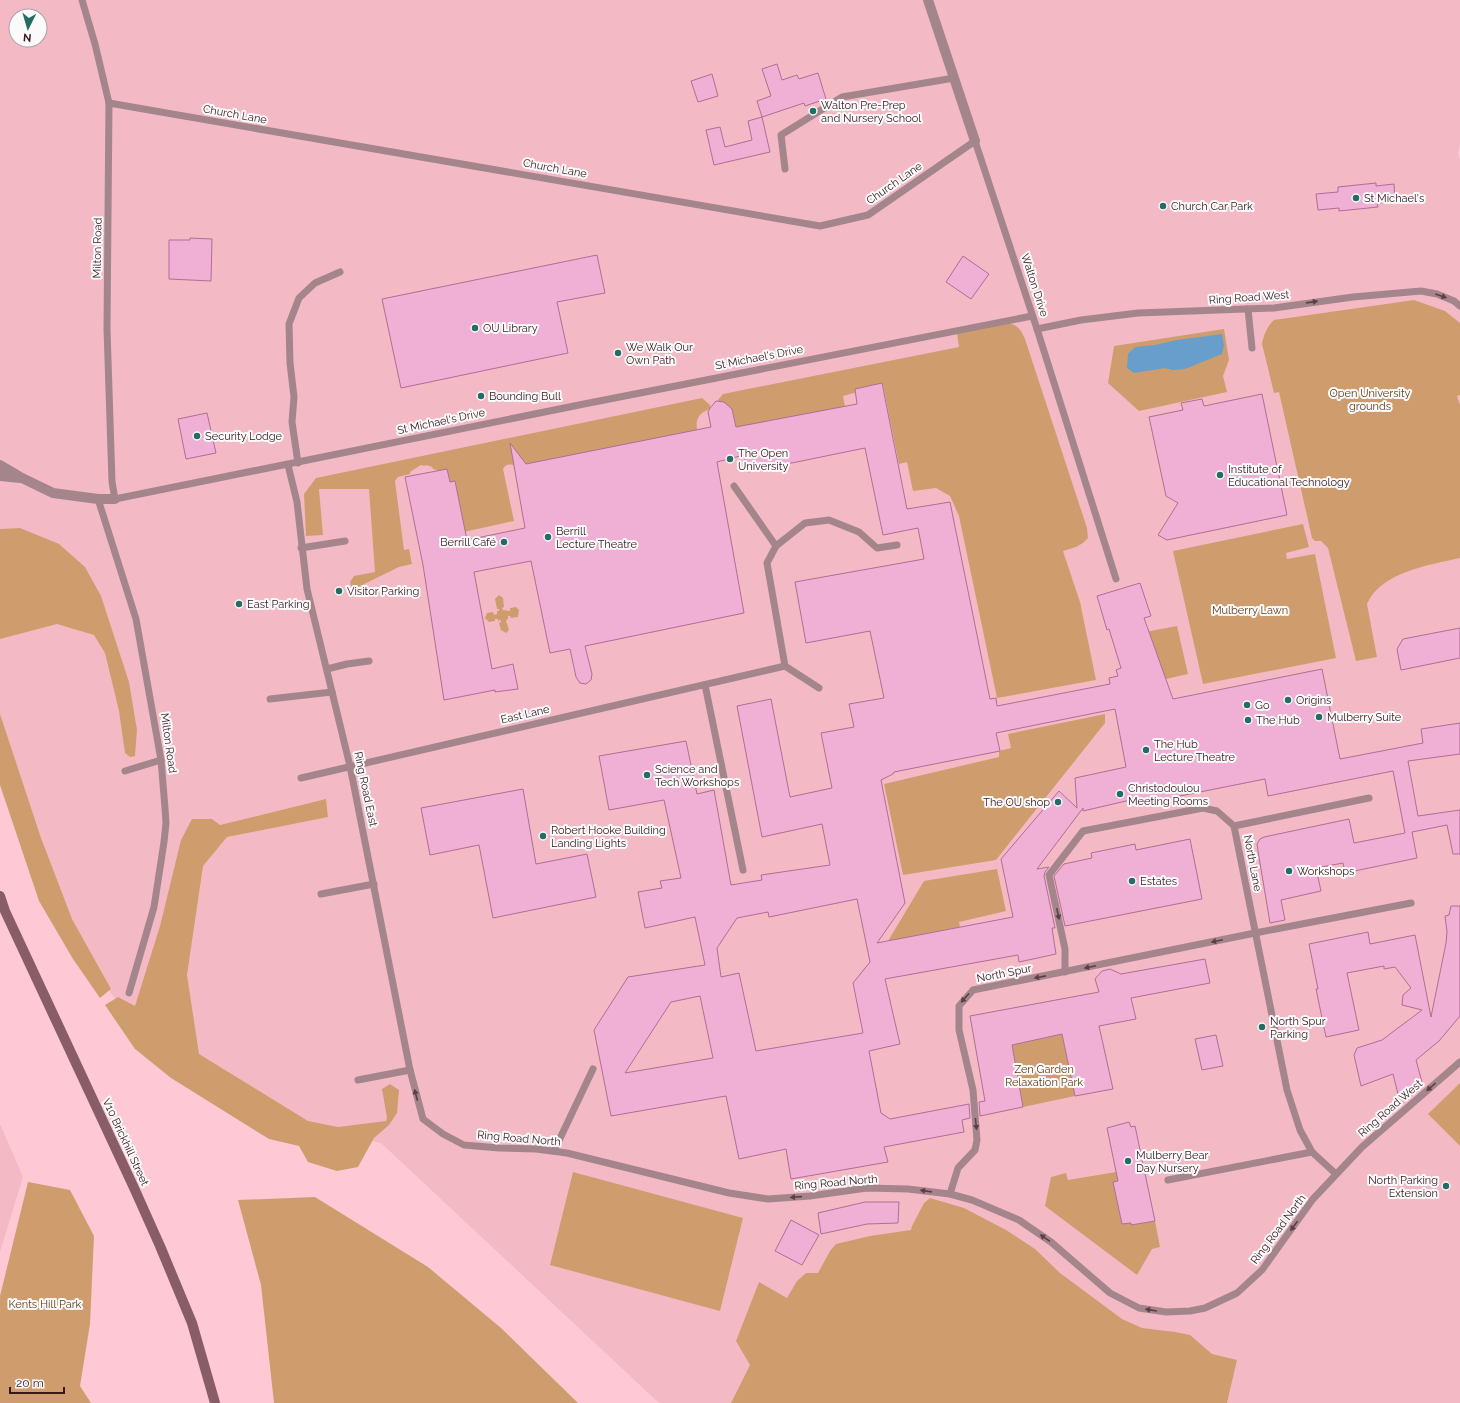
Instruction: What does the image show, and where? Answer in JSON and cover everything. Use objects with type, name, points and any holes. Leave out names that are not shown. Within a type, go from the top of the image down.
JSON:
[{"type":"street","name":"Walton Drive","points":[[928,0],[975,141]]},
{"type":"street","name":"St Michael's Drive","points":[[0,465],[22,478],[53,492],[98,499],[115,499]]},
{"type":"street","name":"St Michael's Drive","points":[[0,476],[22,478]]},
{"type":"street","name":"V10 Brickhill Street","points":[[0,896],[8,918],[160,1246],[192,1323],[215,1403]]},
{"type":"lane","name":"Milton Road","points":[[82,0],[95,44],[109,103],[107,329],[112,482],[115,499]]},
{"type":"lane","points":[[785,169],[782,135],[842,97],[954,78]]},
{"type":"lane","name":"Church Lane","points":[[109,103],[820,226],[868,215],[975,141]]},
{"type":"lane","name":"Walton Drive","points":[[975,141],[1037,329],[1116,579]]},
{"type":"lane","points":[[298,463],[292,422],[294,397],[290,363],[289,324],[299,298],[315,283],[340,272]]},
{"type":"lane","name":"Ring Road West","points":[[1037,329],[1081,320],[1138,313],[1274,308],[1353,297],[1421,291],[1437,294],[1454,301],[1460,306]]},
{"type":"lane","points":[[1248,309],[1252,348]]},
{"type":"lane","name":"St Michael's Drive","points":[[115,499],[592,402],[1032,316]]},
{"type":"lane","name":"Ring Road East","points":[[288,465],[297,502],[301,548],[307,589],[350,766],[410,1070],[423,1119]]},
{"type":"lane","points":[[734,486],[776,546]]},
{"type":"lane","name":"Milton Road","points":[[98,499],[136,619],[161,760],[166,815],[164,842],[154,908],[129,993]]},
{"type":"lane","points":[[818,688],[785,666],[767,563],[776,546],[805,523],[829,520],[858,532],[877,548],[897,545]]},
{"type":"lane","points":[[301,548],[345,542]]},
{"type":"lane","points":[[327,669],[368,660]]},
{"type":"lane","name":"East Lane","points":[[301,778],[785,666]]},
{"type":"lane","points":[[705,685],[742,870]]},
{"type":"lane","points":[[270,699],[332,692]]},
{"type":"lane","points":[[125,771],[161,760]]},
{"type":"lane","points":[[1234,826],[1368,798]]},
{"type":"lane","name":"North Lane","points":[[1065,972],[1065,949],[1050,876],[1083,832],[1203,808],[1217,811],[1234,826],[1286,1090],[1300,1130],[1312,1152],[1336,1174]]},
{"type":"lane","points":[[321,894],[374,884]]},
{"type":"lane","name":"North Spur","points":[[950,1194],[958,1168],[975,1150],[977,1140],[973,1090],[959,1030],[959,1006],[973,990],[1255,933],[1411,904]]},
{"type":"lane","name":"Ring Road West","points":[[1336,1174],[1362,1147],[1460,1062]]},
{"type":"lane","points":[[554,1151],[593,1069]]},
{"type":"lane","points":[[358,1080],[410,1070]]},
{"type":"lane","name":"Ring Road North","points":[[423,1119],[443,1134],[464,1145],[536,1149],[567,1153],[729,1193],[768,1199],[810,1196],[868,1188],[908,1189],[950,1194],[972,1200],[1019,1220],[1051,1242],[1110,1293],[1139,1308],[1166,1312],[1190,1311],[1205,1308],[1237,1293],[1262,1270],[1313,1199],[1336,1174]]},
{"type":"lane","points":[[1168,1180],[1312,1152]]},
{"type":"shaded area","name":"The Open University","points":[[0,0],[1460,0],[1460,145],[1458,153],[1460,161],[1460,1403],[659,1403],[381,1143],[233,1106],[152,1050],[53,913],[0,757]]},
{"type":"shaded area","points":[[0,1124],[23,1177],[0,1252]]},
{"type":"green space","name":"Open University grounds","points":[[1414,300],[1445,311],[1460,323],[1460,395],[1457,396],[1460,405],[1460,558],[1421,567],[1394,577],[1383,584],[1374,593],[1367,604],[1377,657],[1356,661],[1328,548],[1321,541],[1315,541],[1312,538],[1279,392],[1274,393],[1262,344],[1266,331],[1274,320]]},
{"type":"green space","points":[[1005,323],[1018,327],[1025,339],[1087,528],[1088,538],[1083,543],[1063,551],[1080,602],[1096,680],[997,698],[959,516],[950,496],[936,488],[913,491],[907,462],[899,464],[883,385],[843,396],[847,417],[733,440],[718,404],[718,400],[723,394],[959,347],[957,333]]},
{"type":"green space","points":[[1224,329],[1229,360],[1223,376],[1227,392],[1139,411],[1108,383],[1114,346]]},
{"type":"green space","points":[[702,398],[710,405],[710,409],[699,416],[697,422],[698,435],[517,466],[511,464],[507,465],[503,469],[514,521],[459,533],[439,482],[437,470],[426,465],[421,465],[410,472],[410,474],[398,477],[395,481],[404,550],[409,549],[412,564],[399,567],[352,590],[350,582],[354,576],[375,572],[369,489],[319,489],[323,535],[306,536],[304,494],[316,478]]},
{"type":"green space","name":"Mulberry Lawn","points":[[1303,524],[1309,547],[1286,553],[1287,559],[1315,554],[1336,658],[1203,684],[1173,551]]},
{"type":"green space","points":[[20,528],[59,544],[85,567],[101,596],[129,682],[137,730],[135,756],[130,757],[125,753],[119,711],[105,653],[94,635],[57,624],[0,639],[0,529]]},
{"type":"green space","points":[[499,595],[503,598],[503,610],[510,611],[510,608],[516,607],[519,610],[518,617],[511,618],[508,616],[506,623],[509,630],[506,633],[501,630],[499,623],[501,620],[498,621],[498,619],[495,619],[495,621],[489,622],[485,618],[487,613],[493,612],[494,615],[497,614],[497,611],[499,611],[499,609],[497,609],[495,599]]},
{"type":"green space","points":[[1177,626],[1188,674],[1166,679],[1145,632]]},
{"type":"green space","points":[[0,714],[41,838],[72,919],[111,989],[100,998],[73,959],[39,901],[0,785]]},
{"type":"green space","points":[[1105,714],[1105,723],[996,860],[903,875],[884,784],[999,757],[999,751],[1011,748],[1008,734]]},
{"type":"green space","points":[[326,799],[328,817],[227,837],[203,866],[187,975],[199,1054],[308,1121],[338,1127],[386,1121],[387,1118],[382,1089],[390,1084],[399,1090],[397,1113],[389,1125],[374,1138],[358,1167],[337,1171],[308,1162],[299,1146],[269,1139],[171,1078],[135,1049],[105,1005],[118,997],[135,1006],[160,926],[181,840],[192,819],[212,819],[220,825]]},
{"type":"green space","points":[[997,869],[1006,911],[959,922],[960,927],[888,941],[924,881]]},
{"type":"green space","name":"Zen Garden Relaxation Park","points":[[1062,1034],[1075,1096],[1023,1107],[1012,1044]]},
{"type":"green space","points":[[1460,1083],[1460,1146],[1428,1114]]},
{"type":"green space","points":[[573,1172],[743,1218],[720,1311],[550,1265]]},
{"type":"green space","points":[[1116,1172],[1118,1181],[1113,1182],[1122,1224],[1131,1222],[1131,1225],[1155,1221],[1160,1247],[1152,1249],[1137,1275],[1045,1206],[1051,1177],[1066,1173],[1068,1180]]},
{"type":"green space","name":"Kents Hill Park","points":[[28,1182],[70,1190],[94,1236],[90,1324],[80,1386],[91,1403],[0,1403],[0,1296]]},
{"type":"green space","points":[[315,1197],[428,1267],[501,1328],[578,1403],[274,1403],[261,1285],[238,1200]]},
{"type":"green space","points":[[930,1198],[964,1208],[1006,1230],[1035,1249],[1060,1273],[1122,1319],[1142,1328],[1190,1335],[1212,1354],[1237,1360],[1227,1403],[731,1403],[750,1365],[736,1341],[759,1282],[787,1298],[797,1281],[806,1273],[818,1273],[830,1251],[836,1244],[870,1236],[911,1230],[924,1203]]},
{"type":"water","points":[[1222,334],[1224,346],[1222,354],[1185,369],[1173,370],[1165,368],[1134,373],[1127,368],[1128,354],[1135,347]]},
{"type":"building","points":[[777,64],[782,80],[797,75],[799,79],[818,73],[826,99],[805,106],[804,103],[762,117],[757,101],[771,96],[762,69]]},
{"type":"building","points":[[712,74],[718,96],[698,102],[691,81]]},
{"type":"building","points":[[762,117],[770,152],[714,165],[706,130],[720,127],[725,147],[752,140],[748,121]]},
{"type":"building","name":"St Michael's","points":[[1376,183],[1376,186],[1394,184],[1395,202],[1377,203],[1378,207],[1339,211],[1339,208],[1318,210],[1316,194],[1338,192],[1338,187]]},
{"type":"building","points":[[190,238],[212,239],[211,281],[169,279],[169,240],[190,240]]},
{"type":"building","name":"OU Library","points":[[597,255],[605,293],[557,302],[568,353],[401,388],[382,299]]},
{"type":"building","points":[[963,256],[989,274],[971,299],[946,282]]},
{"type":"building","points":[[882,383],[907,509],[950,502],[990,699],[996,698],[997,706],[1110,684],[1109,678],[1118,676],[1116,670],[1121,668],[1109,629],[1107,630],[1097,596],[1140,583],[1151,616],[1144,618],[1173,699],[1322,669],[1340,759],[1423,743],[1421,729],[1460,723],[1460,754],[1408,761],[1418,816],[1460,810],[1460,854],[1453,854],[1447,825],[1412,832],[1417,858],[1345,873],[1343,863],[1316,868],[1321,891],[1281,900],[1285,920],[1270,923],[1257,844],[1260,839],[1349,819],[1354,843],[1405,833],[1393,771],[1268,796],[1265,779],[1140,804],[1139,798],[1083,811],[1083,808],[1037,869],[1049,867],[1044,876],[1055,928],[1052,928],[1056,954],[1019,962],[1018,955],[885,979],[900,1044],[869,1051],[881,1113],[890,1119],[969,1104],[970,1118],[962,1120],[964,1132],[884,1147],[888,1162],[791,1179],[786,1149],[739,1159],[726,1096],[611,1116],[594,1030],[628,977],[705,965],[695,917],[645,928],[638,892],[662,888],[660,881],[681,878],[664,800],[609,810],[599,756],[686,741],[697,794],[714,790],[731,885],[762,880],[761,875],[830,865],[822,824],[762,837],[737,706],[771,699],[790,797],[832,788],[821,733],[854,727],[849,704],[884,698],[870,631],[806,643],[795,582],[924,559],[918,528],[883,535],[865,448],[748,472],[744,455],[717,462],[744,613],[585,646],[592,674],[591,680],[586,684],[580,683],[576,677],[570,649],[550,653],[531,561],[474,572],[492,669],[513,664],[518,689],[495,692],[495,690],[444,700],[423,565],[405,477],[447,469],[450,482],[455,481],[467,540],[525,528],[510,443],[526,464],[711,427],[708,412],[716,401],[724,402],[732,409],[736,427],[857,404],[855,389]],"holes":[[[1115,709],[1126,767],[1075,778],[1077,808],[1059,791],[1001,859],[1013,917],[877,943],[905,903],[881,780],[894,772],[1000,751],[996,733]],[[857,899],[870,962],[853,983],[863,1033],[756,1051],[739,973],[721,977],[717,948],[737,918],[768,912],[769,917]],[[700,996],[713,1058],[625,1073],[671,1002]]]},
{"type":"building","name":"Institute of Educational Technology","points":[[1262,394],[1287,515],[1167,540],[1158,535],[1178,503],[1166,496],[1149,417],[1183,410],[1181,403],[1202,399],[1204,406]]},
{"type":"building","name":"Security Lodge","points":[[207,413],[216,453],[186,459],[178,419]]},
{"type":"building","points":[[1460,628],[1460,658],[1401,670],[1397,649],[1403,639]]},
{"type":"building","points":[[523,789],[536,864],[587,854],[596,897],[493,918],[479,845],[430,855],[421,808]]},
{"type":"building","name":"Estates","points":[[1190,839],[1202,899],[1065,926],[1054,876],[1064,864],[1092,858],[1091,853],[1135,844],[1136,850]]},
{"type":"building","points":[[1451,906],[1460,906],[1460,1016],[1439,1041],[1416,1060],[1422,1082],[1409,1098],[1398,1094],[1393,1074],[1361,1086],[1354,1055],[1357,1048],[1382,1040],[1422,1010],[1402,1005],[1403,995],[1411,988],[1395,967],[1384,969],[1384,966],[1347,973],[1359,1030],[1326,1037],[1316,989],[1318,989],[1309,944],[1368,932],[1370,944],[1415,935],[1431,1017],[1446,943],[1447,932],[1445,916],[1449,915]]},
{"type":"building","points":[[1205,959],[1210,983],[1131,998],[1136,1019],[1099,1026],[1113,1089],[1075,1096],[1062,1034],[1012,1045],[1023,1107],[980,1116],[979,1102],[985,1101],[970,1016],[1099,992],[1095,979],[1102,971],[1110,969],[1121,974]]},
{"type":"building","points":[[1216,1035],[1223,1066],[1202,1070],[1195,1039]]},
{"type":"building","name":"Mulberry Bear Day Nursery","points":[[1129,1122],[1131,1127],[1135,1126],[1155,1221],[1131,1225],[1131,1223],[1122,1224],[1113,1182],[1118,1181],[1107,1128]]},
{"type":"building","points":[[865,1202],[899,1202],[898,1223],[867,1224],[821,1234],[818,1213]]},
{"type":"building","points":[[791,1220],[819,1235],[802,1265],[775,1251]]},
{"type":"place","name":"Walton Pre-Prep and Nursery School","points":[[813,111]]},
{"type":"place","name":"St Michael's","points":[[1356,198]]},
{"type":"place","name":"Church Car Park","points":[[1163,206]]},
{"type":"place","name":"OU Library","points":[[475,328]]},
{"type":"place","name":"We Walk Our Own Path","points":[[618,353]]},
{"type":"place","name":"Bounding Bull","points":[[481,396]]},
{"type":"place","name":"Security Lodge","points":[[197,436]]},
{"type":"place","name":"The Open University","points":[[730,459]]},
{"type":"place","name":"Institute of Educational Technology","points":[[1220,475]]},
{"type":"place","name":"Berrill Lecture Theatre","points":[[548,537]]},
{"type":"place","name":"Berrill Café","points":[[504,542]]},
{"type":"place","name":"Visitor Parking","points":[[339,591]]},
{"type":"place","name":"East Parking","points":[[239,604]]},
{"type":"place","name":"Origins","points":[[1288,700]]},
{"type":"place","name":"Go","points":[[1247,705]]},
{"type":"place","name":"Mulberry Suite","points":[[1319,717]]},
{"type":"place","name":"The Hub","points":[[1248,720]]},
{"type":"place","name":"The Hub Lecture Theatre","points":[[1146,750]]},
{"type":"place","name":"Science and Tech Workshops","points":[[647,775]]},
{"type":"place","name":"Christodoulou Meeting Rooms","points":[[1120,794]]},
{"type":"place","name":"The OU shop","points":[[1058,802]]},
{"type":"place","name":"Robert Hooke Building Landing Lights","points":[[543,836]]},
{"type":"place","name":"Workshops","points":[[1289,871]]},
{"type":"place","name":"Estates","points":[[1132,881]]},
{"type":"place","name":"North Spur Parking","points":[[1262,1027]]},
{"type":"place","name":"Mulberry Bear Day Nursery","points":[[1128,1161]]},
{"type":"place","name":"North Parking Extension","points":[[1446,1186]]}]
